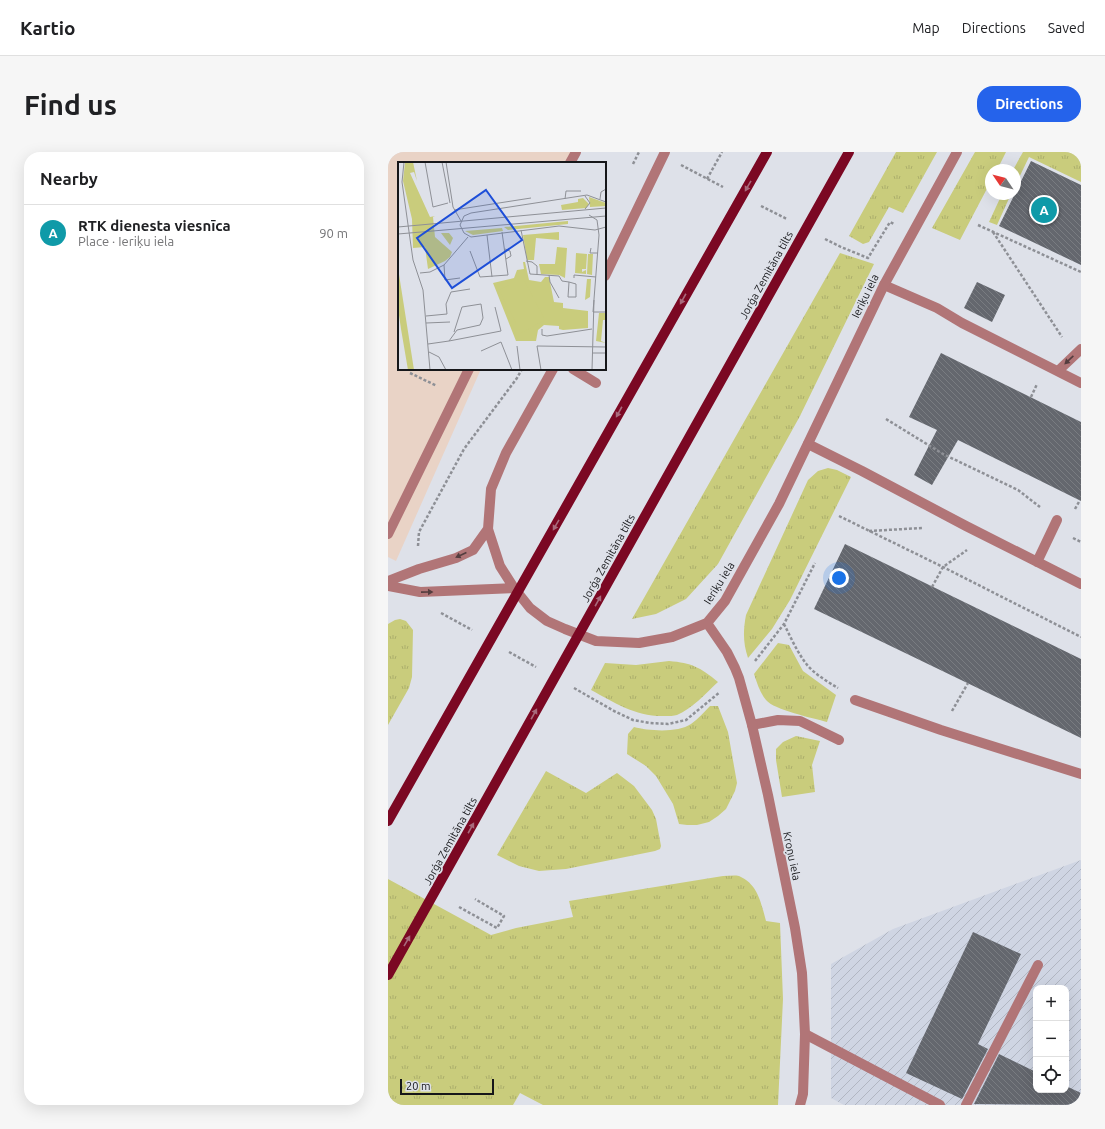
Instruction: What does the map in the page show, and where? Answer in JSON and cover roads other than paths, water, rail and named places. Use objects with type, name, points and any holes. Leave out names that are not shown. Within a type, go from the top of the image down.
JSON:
[{"type":"main road","points":[[388,821],[767,152]]},
{"type":"main road","name":"Jorģa Zemitāna tilts","points":[[388,975],[849,152]]},
{"type":"street","points":[[571,162],[576,152]]},
{"type":"street","points":[[606,274],[665,152]]},
{"type":"street","name":"Ieriķu iela","points":[[552,370],[506,452],[491,489],[488,529],[500,566],[514,588],[530,608],[547,620],[565,629],[596,641],[640,643],[672,637],[707,623],[725,601],[779,504],[884,285],[957,152]]},
{"type":"street","points":[[884,285],[937,308],[1081,383]]},
{"type":"street","points":[[1058,371],[1078,353]]},
{"type":"street","points":[[388,534],[469,370]]},
{"type":"street","points":[[574,370],[596,383]]},
{"type":"street","points":[[808,444],[862,470],[1081,584]]},
{"type":"street","points":[[1037,562],[1057,520]]},
{"type":"street","points":[[388,581],[419,568],[456,558],[473,550],[488,529]]},
{"type":"street","points":[[388,586],[420,592],[514,588]]},
{"type":"street","name":"Kroņu iela","points":[[707,623],[727,652],[739,678],[752,725],[768,795],[795,928],[802,973],[805,1034],[803,1094],[800,1105]]},
{"type":"street","points":[[856,700],[941,730],[1081,774]]},
{"type":"street","points":[[752,725],[778,720],[800,721],[839,740]]},
{"type":"street","points":[[966,1105],[1038,965]]},
{"type":"street","points":[[805,1034],[940,1105]]},
{"type":"place","name":"RTK dienesta viesnīca","points":[[1044,210]]}]
